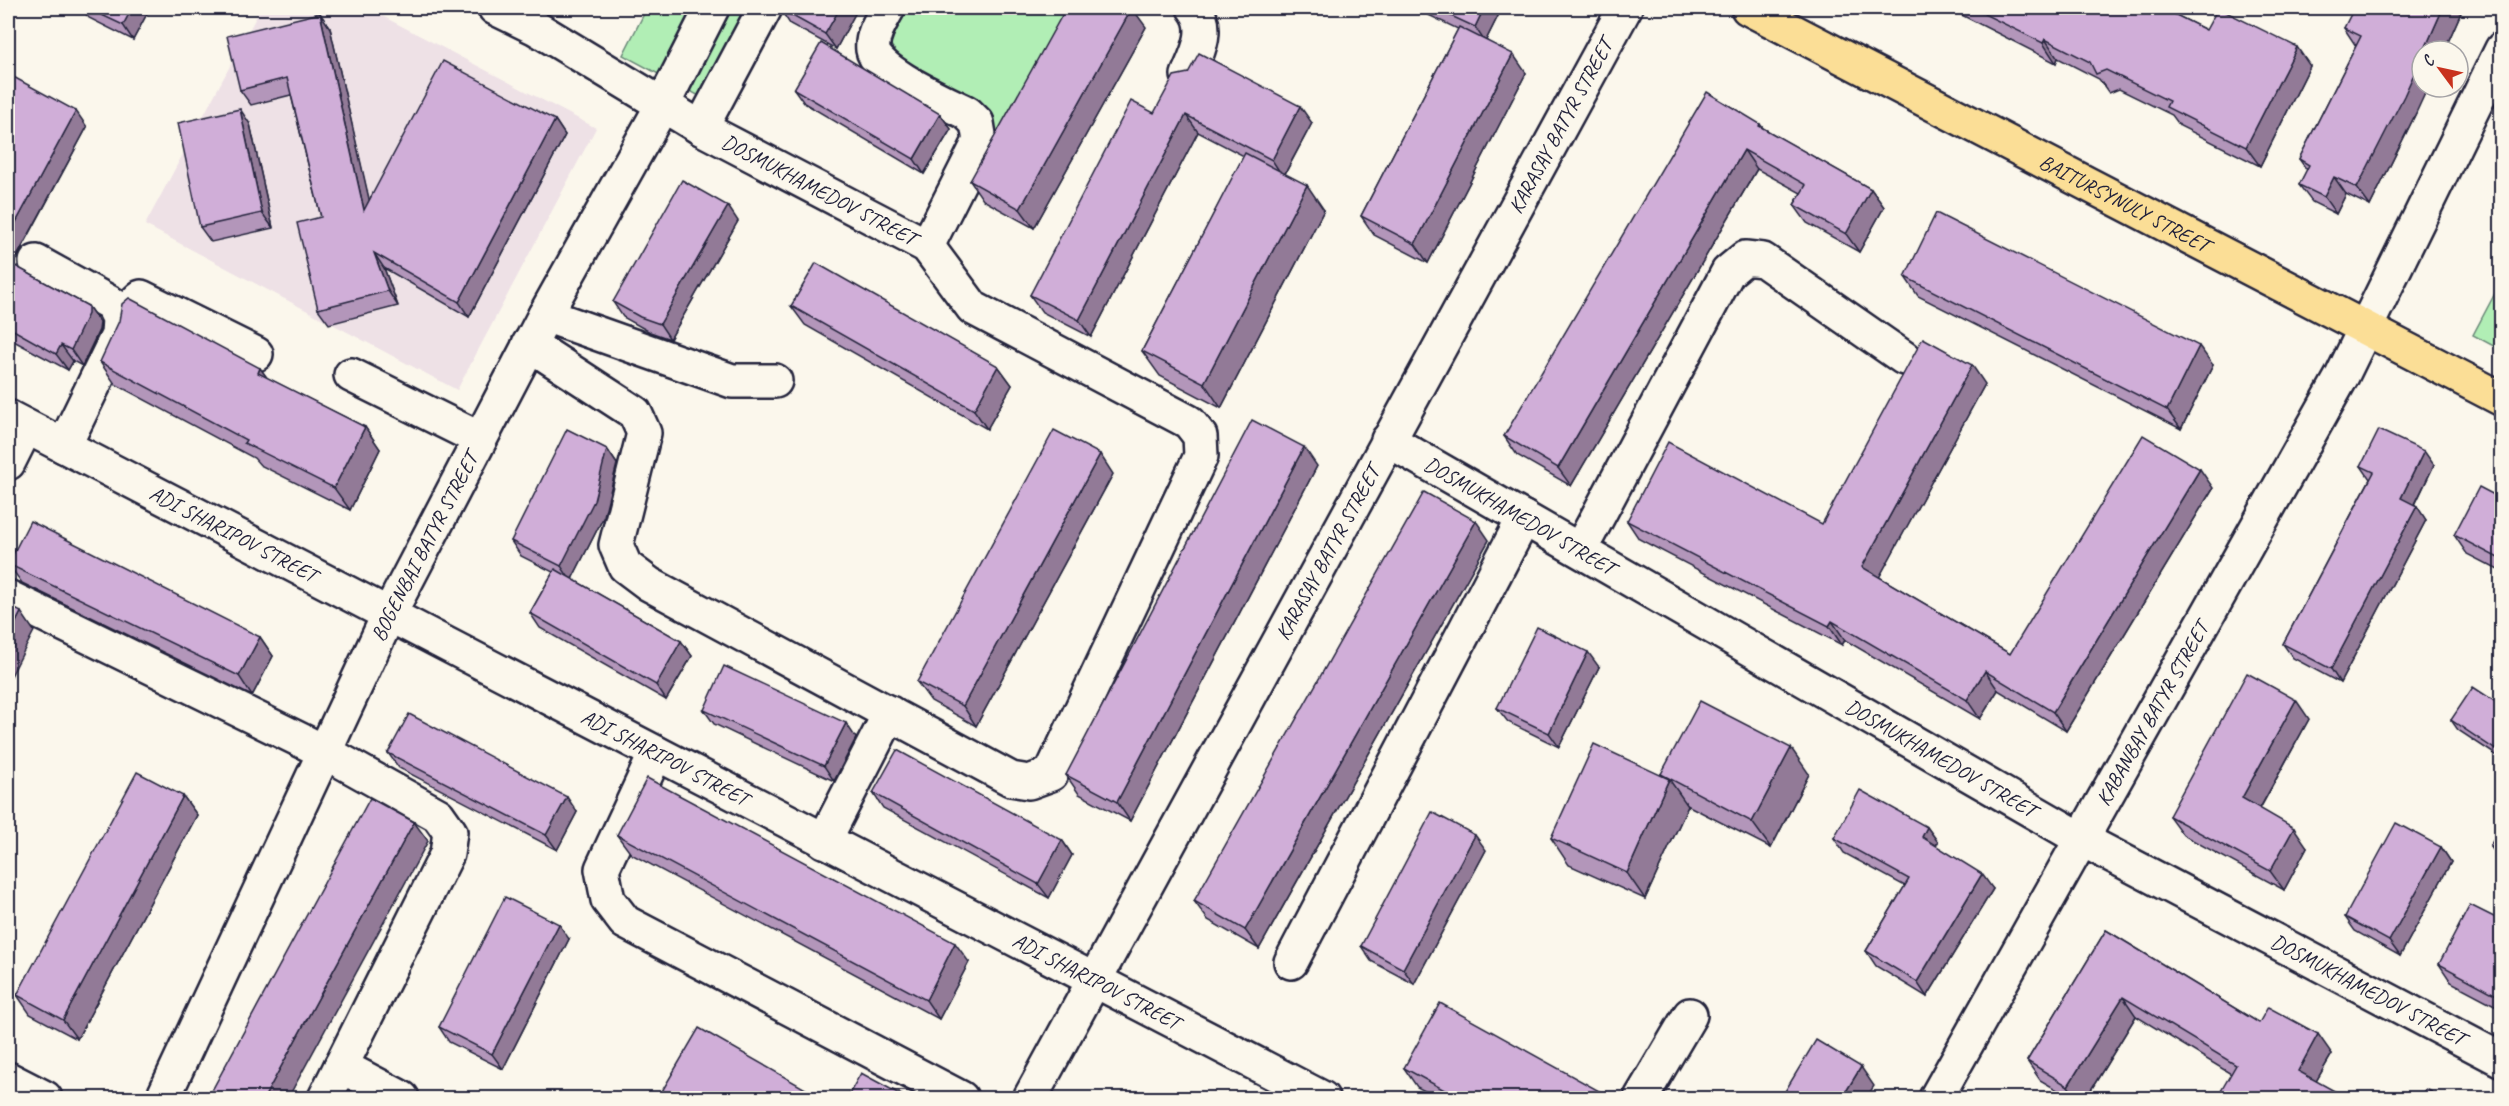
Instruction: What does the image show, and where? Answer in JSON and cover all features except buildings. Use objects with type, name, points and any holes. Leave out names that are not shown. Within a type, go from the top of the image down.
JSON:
[{"type":"main road","name":"BAITURSYNULY STREET","points":[[1748,8],[2502,399]]},
{"type":"street","name":"DOSMUKHAMEDOV STREET","points":[[495,8],[542,18],[662,106],[927,246],[973,308],[1189,422],[1200,436],[1202,456],[1052,774],[1029,782],[1011,779],[890,713]]},
{"type":"street","name":"BOGENBAI BATYR STREET","points":[[163,1098],[389,614],[544,315],[662,106],[712,8]]},
{"type":"street","points":[[701,128],[765,8]]},
{"type":"street","points":[[888,8],[873,37],[873,52],[883,67],[967,113],[977,123],[980,141],[927,246]]},
{"type":"street","points":[[1188,75],[1202,41],[1200,15],[1194,8]]},
{"type":"street","name":"KARASAY BATYR STREET","points":[[1030,1098],[1624,8]]},
{"type":"street","name":"KABANBAY BATYR STREET","points":[[1936,1098],[2343,376],[2502,48]]},
{"type":"street","points":[[1580,550],[1728,272],[1745,258],[1763,260],[1904,358]]},
{"type":"street","points":[[36,262],[112,304],[119,318],[118,335],[64,446]]},
{"type":"street","points":[[119,318],[141,297],[256,354]]},
{"type":"street","points":[[544,315],[732,381],[775,381]]},
{"type":"street","points":[[529,344],[635,413],[644,433],[615,545],[625,566],[649,584],[890,713],[824,841]]},
{"type":"street","points":[[351,375],[480,439]]},
{"type":"street","points":[[8,463],[17,422]]},
{"type":"street","name":"ADI SHARIPOV STREET","points":[[17,422],[1322,1098]]},
{"type":"street","name":"DOSMUKHAMEDOV STREET","points":[[1388,440],[2083,840],[2502,1060]]},
{"type":"street","points":[[1291,962],[1524,518]]},
{"type":"street","points":[[8,597],[325,752],[438,815],[450,832],[447,854],[325,1098]]},
{"type":"street","points":[[656,753],[602,869],[608,900],[626,922],[962,1098]]},
{"type":"street","points":[[1641,1098],[1690,1015]]},
{"type":"street","points":[[341,1066],[402,1098]]},
{"type":"street","points":[[8,1079],[45,1098]]},
{"type":"shaded area","points":[[261,8],[367,8],[596,128],[457,390],[145,225]]},
{"type":"green space","points":[[647,8],[750,8],[703,98],[623,55]]},
{"type":"green space","points":[[898,8],[1072,8],[993,156],[903,62],[885,37]]},
{"type":"green space","points":[[2501,282],[2501,350],[2473,335]]}]
